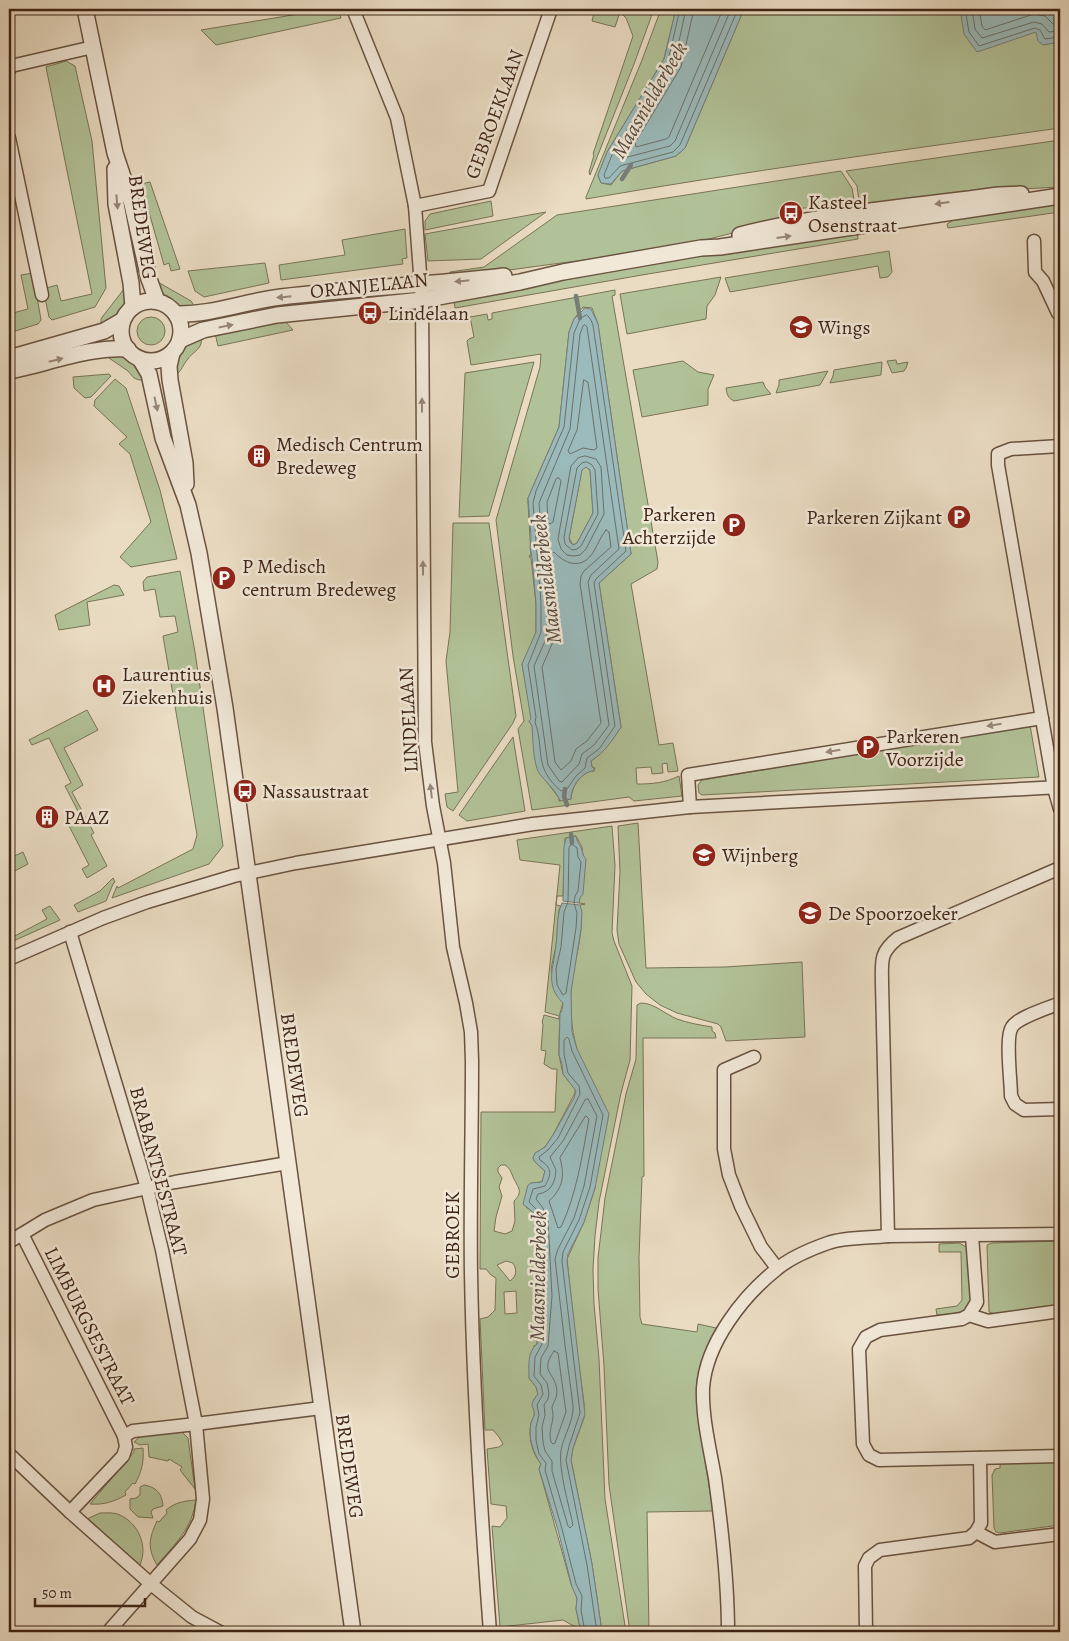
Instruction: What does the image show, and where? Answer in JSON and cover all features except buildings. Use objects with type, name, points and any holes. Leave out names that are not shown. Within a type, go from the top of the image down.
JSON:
[{"type":"street","name":"BREDEWEG","points":[[85,9],[115,153],[132,204],[149,279],[157,301]]},
{"type":"street","name":"LINDELAAN","points":[[353,9],[397,118],[414,206],[421,299],[425,742],[439,839]]},
{"type":"street","name":"GEBROEKLAAN","points":[[414,206],[489,192],[551,9]]},
{"type":"street","points":[[9,70],[11,66],[93,47]]},
{"type":"street","points":[[9,138],[42,295]]},
{"type":"street","name":"BREDEWEG","points":[[115,153],[116,204],[131,283],[133,307]]},
{"type":"street","name":"ORANJELAAN","points":[[180,340],[203,330],[277,315],[421,299],[701,248],[720,247],[1060,195]]},
{"type":"street","points":[[1034,241],[1035,272],[1043,281],[1060,314]]},
{"type":"street","name":"ORANJELAAN","points":[[176,314],[212,310],[279,297],[421,299]]},
{"type":"street","points":[[9,358],[104,331],[123,320],[133,307],[145,301],[157,301],[165,304],[176,314],[180,322],[180,340],[172,353],[156,360],[116,348],[9,371]]},
{"type":"street","points":[[123,320],[122,336],[134,354]]},
{"type":"street","name":"BREDEWEG","points":[[172,353],[169,366],[170,380],[185,463],[188,505]]},
{"type":"street","name":"BREDEWEG","points":[[134,354],[149,374],[163,438],[188,505],[199,553],[225,708],[353,1632]]},
{"type":"street","points":[[1060,446],[1011,449],[998,454],[998,465],[1042,718],[1060,809]]},
{"type":"street","points":[[690,807],[688,775],[1042,718]]},
{"type":"street","points":[[9,959],[103,918],[188,889],[247,873],[296,863],[439,839],[533,824],[690,807],[1057,788]]},
{"type":"street","name":"GEBROEK","points":[[439,839],[444,863],[453,947],[471,1032],[472,1333],[490,1632]]},
{"type":"street","points":[[888,1236],[882,984],[882,963],[886,948],[898,938],[1060,868]]},
{"type":"street","name":"BRABANTSESTRAAT","points":[[70,932],[147,1188],[162,1250],[196,1424],[203,1500],[200,1520],[190,1539],[108,1632]]},
{"type":"street","points":[[1060,1003],[1022,1019],[1012,1026],[1008,1036],[1012,1096],[1015,1104],[1024,1110],[1060,1109]]},
{"type":"street","points":[[754,1057],[724,1070],[724,1149],[730,1174],[742,1206],[761,1247],[777,1268]]},
{"type":"street","points":[[9,1242],[45,1220],[94,1200],[175,1182],[288,1163]]},
{"type":"street","name":"LIMBURGSESTRAAT","points":[[22,1234],[124,1436]]},
{"type":"street","points":[[728,1632],[725,1551],[703,1402],[709,1362],[725,1328],[746,1298],[777,1268],[830,1242],[888,1236],[1060,1234]]},
{"type":"street","points":[[972,1236],[977,1302],[969,1315],[962,1319],[880,1330],[866,1337],[859,1349],[862,1444],[868,1455],[879,1460],[1060,1456]]},
{"type":"street","points":[[969,1315],[988,1321],[1060,1311]]},
{"type":"street","points":[[70,1512],[122,1456],[126,1447],[124,1436],[133,1431],[321,1408]]},
{"type":"street","points":[[9,1454],[70,1512],[151,1584],[192,1617],[220,1632]]},
{"type":"street","points":[[866,1632],[865,1566],[869,1558],[880,1550],[969,1538],[976,1532],[981,1523],[980,1458]]},
{"type":"street","points":[[976,1532],[995,1542],[1060,1534]]},
{"type":"green space","points":[[311,9],[338,9],[341,18],[216,45],[201,30],[311,12]]},
{"type":"green space","points":[[563,9],[595,9],[578,11]]},
{"type":"green space","points":[[595,9],[654,9],[590,175],[593,154],[633,36],[626,18],[620,12],[615,27],[592,21]]},
{"type":"green space","points":[[661,9],[676,9],[664,59],[607,152],[598,176],[601,183],[611,185],[622,171],[676,156],[685,148],[744,9],[1060,9],[1060,128],[762,170],[586,199]]},
{"type":"green space","points":[[66,61],[75,66],[92,141],[106,288],[95,307],[52,320],[49,317],[43,289],[57,285],[61,301],[92,294],[46,67]]},
{"type":"green space","points":[[1060,140],[1060,187],[1002,190],[860,208],[857,186],[846,171]]},
{"type":"green space","points":[[841,171],[852,188],[855,206],[828,205],[789,210],[789,214],[776,222],[705,240],[598,258],[450,278],[450,272],[484,267],[557,215]]},
{"type":"green space","points":[[150,182],[180,269],[171,271],[169,263],[164,265],[141,184]]},
{"type":"green space","points":[[491,201],[493,216],[425,230],[425,221],[430,214]]},
{"type":"green space","points":[[1060,203],[1060,212],[948,228],[947,224],[958,217]]},
{"type":"green space","points":[[546,212],[481,259],[428,261],[425,234]]},
{"type":"green space","points":[[405,229],[407,258],[402,259],[403,264],[281,280],[279,265],[345,255],[342,240]]},
{"type":"green space","points":[[857,231],[858,239],[455,308],[454,300],[691,257]]},
{"type":"green space","points":[[889,251],[892,272],[888,277],[880,278],[878,266],[730,292],[725,278]]},
{"type":"green space","points":[[265,263],[269,283],[204,297],[195,291],[188,271]]},
{"type":"green space","points":[[33,273],[41,320],[38,324],[9,333],[9,314],[28,309],[21,275]]},
{"type":"green space","points":[[721,277],[715,295],[707,306],[706,319],[627,334],[620,294]]},
{"type":"green space","points":[[156,281],[191,301],[195,307],[181,307],[171,302]]},
{"type":"green space","points":[[127,287],[126,301],[121,311],[101,326],[101,319]]},
{"type":"green space","points":[[615,290],[615,295],[612,296],[658,562],[657,569],[631,584],[659,745],[673,743],[678,771],[668,772],[667,763],[662,764],[663,773],[652,774],[651,767],[636,768],[637,784],[658,783],[679,776],[682,796],[634,801],[629,797],[532,810],[518,729],[524,721],[513,656],[496,520],[540,367],[541,354],[471,365],[467,341],[474,337],[470,317],[487,314],[488,320],[492,319],[492,313]],"holes":[[[583,307],[592,308],[598,324],[631,554],[599,583],[621,727],[604,750],[591,761],[592,767],[595,768],[594,771],[581,777],[573,790],[571,799],[566,800],[566,797],[564,797],[564,800],[559,801],[559,798],[540,773],[532,726],[529,721],[532,719],[522,664],[535,638],[536,630],[536,604],[531,558],[529,556],[531,555],[528,498],[559,427],[569,332],[574,319]]]},
{"type":"green space","points":[[388,292],[389,300],[211,323],[209,316],[280,302]]},
{"type":"green space","points":[[151,317],[161,321],[165,331],[161,341],[151,345],[141,341],[137,331],[141,321]]},
{"type":"green space","points":[[284,320],[293,330],[218,346],[215,333]]},
{"type":"green space","points":[[201,336],[201,344],[177,374],[177,359],[180,350]]},
{"type":"green space","points":[[107,354],[126,358],[134,364],[145,380],[134,378],[128,371],[109,358]]},
{"type":"green space","points":[[896,360],[897,364],[908,362],[904,371],[892,373],[887,361]]},
{"type":"green space","points":[[683,361],[698,372],[714,375],[708,389],[708,405],[642,417],[633,370]]},
{"type":"green space","points":[[534,362],[489,516],[459,517],[465,373]]},
{"type":"green space","points":[[882,362],[881,375],[830,383],[834,370]]},
{"type":"green space","points":[[828,371],[820,385],[776,393],[779,380]]},
{"type":"green space","points":[[109,374],[111,376],[91,397],[85,398],[74,388],[73,377]]},
{"type":"green space","points":[[115,379],[126,388],[160,490],[177,559],[131,567],[120,557],[151,522],[130,454],[119,444],[127,437],[94,406],[95,400]]},
{"type":"green space","points":[[763,382],[771,394],[734,401],[727,394],[726,388]]},
{"type":"green space","points":[[586,467],[590,470],[593,513],[577,543],[573,545],[569,538],[582,469]]},
{"type":"green space","points":[[453,523],[489,523],[516,716],[453,811],[447,807],[445,794],[458,792],[446,661],[450,632]]},
{"type":"green space","points":[[180,571],[195,652],[223,846],[209,864],[112,898],[117,886],[118,888],[193,849],[197,835],[163,636],[178,632],[175,616],[160,617],[155,589],[144,591],[143,582],[147,577]]},
{"type":"green space","points":[[114,585],[119,586],[124,595],[87,602],[90,625],[59,630],[55,615]]},
{"type":"green space","points":[[87,710],[98,730],[64,748],[83,785],[72,792],[94,833],[91,835],[107,866],[87,878],[82,869],[89,865],[68,824],[81,817],[65,786],[71,783],[49,738],[32,745],[29,740]]},
{"type":"green space","points":[[1030,725],[1039,777],[702,795],[699,793],[698,785],[702,780]]},
{"type":"green space","points":[[513,737],[525,811],[467,821],[459,815]]},
{"type":"green space","points":[[638,823],[646,968],[725,967],[802,962],[805,1037],[726,1041],[718,1024],[677,1013],[660,1005],[646,994],[636,982],[619,944],[617,930],[620,872],[618,826]]},
{"type":"green space","points":[[612,826],[615,865],[612,933],[632,986],[630,1060],[621,1093],[599,1202],[593,1269],[605,1499],[626,1632],[602,1632],[592,1564],[571,1460],[573,1448],[584,1418],[584,1403],[567,1259],[584,1222],[595,1188],[571,1016],[572,982],[581,924],[580,905],[585,904],[579,903],[583,855],[582,847],[576,836],[565,838],[563,896],[557,896],[556,905],[561,906],[551,969],[563,1003],[560,1013],[559,1055],[563,1074],[575,1089],[575,1093],[553,1135],[545,1147],[536,1153],[533,1158],[545,1171],[542,1182],[531,1183],[526,1207],[534,1213],[537,1222],[540,1297],[537,1344],[534,1346],[529,1378],[536,1387],[538,1394],[532,1404],[534,1416],[530,1429],[530,1440],[541,1464],[539,1469],[571,1584],[577,1598],[576,1609],[581,1632],[563,1620],[500,1627],[492,1526],[500,1527],[507,1518],[506,1506],[491,1504],[487,1449],[499,1447],[503,1444],[493,1430],[485,1430],[480,1319],[488,1317],[495,1310],[496,1278],[486,1269],[480,1269],[481,1112],[555,1112],[557,1069],[552,1069],[544,1064],[546,1051],[541,1050],[542,1023],[544,1015],[559,1019],[559,1016],[545,1012],[560,865],[520,860],[517,840]],"holes":[[[501,1165],[505,1165],[510,1170],[519,1188],[519,1193],[514,1201],[515,1221],[512,1231],[505,1234],[494,1231],[502,1196],[499,1187],[502,1178],[498,1172],[498,1168]],[[506,1261],[513,1263],[516,1270],[514,1277],[510,1281],[497,1265]],[[516,1291],[517,1313],[505,1314],[504,1292]]]},
{"type":"green space","points":[[23,852],[28,864],[9,874],[9,863],[15,859],[14,856]]},
{"type":"green space","points":[[113,878],[115,882],[106,901],[78,912],[74,905],[100,891]]},
{"type":"green space","points":[[50,906],[60,920],[9,943],[9,939],[47,919],[42,910]]},
{"type":"green space","points":[[646,1003],[681,1020],[712,1027],[716,1038],[643,1038],[644,1176],[642,1177],[639,1257],[640,1317],[642,1324],[697,1332],[698,1324],[716,1328],[708,1349],[705,1461],[713,1511],[647,1512],[649,1632],[630,1632],[609,1485],[604,1366],[598,1289],[598,1258],[605,1198],[626,1094],[636,1059],[637,1005]]},
{"type":"green space","points":[[1060,1241],[1060,1305],[995,1314],[989,1312],[987,1245],[992,1243]]},
{"type":"green space","points":[[959,1243],[968,1248],[972,1282],[971,1300],[965,1310],[937,1315],[936,1309],[957,1306],[962,1300],[961,1252],[939,1252],[939,1244]]},
{"type":"green space","points":[[181,1431],[188,1438],[195,1489],[180,1470],[182,1467],[169,1459],[168,1461],[149,1457],[148,1444],[140,1445],[134,1442],[142,1435]]},
{"type":"green space","points":[[143,1448],[143,1462],[139,1475],[135,1484],[133,1483],[125,1492],[126,1495],[117,1500],[90,1504],[134,1452],[134,1449]]},
{"type":"green space","points":[[1060,1461],[1060,1525],[996,1532],[994,1528],[992,1475],[995,1469],[1000,1468],[1000,1463]]},
{"type":"green space","points":[[144,1485],[158,1491],[162,1501],[163,1506],[153,1509],[151,1512],[153,1518],[138,1517],[130,1509],[130,1499],[140,1495],[140,1487]]},
{"type":"green space","points":[[196,1500],[187,1528],[157,1565],[150,1548],[150,1543],[157,1521],[159,1522],[167,1513],[166,1510],[173,1505],[184,1501]]},
{"type":"green space","points":[[100,1513],[120,1515],[127,1519],[137,1530],[143,1550],[140,1565],[87,1519]]},
{"type":"water","points":[[676,9],[744,9],[685,148],[676,156],[622,171],[611,184],[601,183],[598,175],[607,152],[664,59]]},
{"type":"water","points":[[960,9],[1060,9],[1060,42],[1043,45],[1038,41],[1036,32],[977,52],[964,34]]},
{"type":"water","points":[[584,308],[591,309],[598,324],[631,554],[599,583],[621,727],[604,750],[591,761],[594,771],[581,777],[572,790],[571,799],[566,800],[564,795],[564,800],[560,801],[557,794],[537,769],[522,664],[536,632],[536,604],[532,557],[530,556],[532,556],[528,498],[559,427],[569,332],[574,319]],"holes":[[[586,467],[590,470],[593,513],[577,543],[573,545],[569,538],[582,470]]]},
{"type":"water","points":[[576,836],[586,859],[583,894],[579,903],[563,901],[564,846],[566,838]]},
{"type":"water","points":[[562,903],[580,905],[582,912],[571,992],[572,1032],[577,1049],[609,1114],[595,1188],[584,1222],[568,1254],[567,1261],[585,1414],[573,1448],[571,1460],[592,1564],[602,1632],[581,1632],[576,1609],[577,1598],[572,1587],[558,1530],[539,1469],[541,1464],[534,1450],[530,1434],[534,1416],[532,1405],[538,1394],[536,1387],[529,1378],[529,1364],[530,1355],[537,1344],[540,1297],[537,1222],[534,1213],[523,1204],[528,1185],[542,1182],[545,1171],[535,1162],[533,1158],[535,1153],[545,1147],[553,1135],[576,1091],[563,1074],[559,1055],[560,1013],[563,1003],[557,996],[552,983],[558,918]]},
{"type":"waterway","name":"Maasnielderbeek","points":[[622,179],[631,165]]},
{"type":"waterway","name":"Maasnielderbeek","points":[[576,296],[580,318]]},
{"type":"waterway","name":"Maasnielderbeek","points":[[565,789],[564,796],[567,805]]},
{"type":"waterway","name":"Maasnielderbeek","points":[[571,834],[572,843]]},
{"type":"place","name":"Kasteel Osenstraat","points":[[791,213]]},
{"type":"place","name":"Lindelaan","points":[[370,313]]},
{"type":"place","name":"Wings","points":[[801,327]]},
{"type":"place","name":"Medisch Centrum Bredeweg","points":[[259,456]]},
{"type":"place","name":"Parkeren Zijkant","points":[[959,517]]},
{"type":"place","name":"Parkeren Achterzijde","points":[[734,525]]},
{"type":"place","name":"P Medisch centrum Bredeweg","points":[[224,578]]},
{"type":"place","name":"Laurentius Ziekenhuis","points":[[104,686]]},
{"type":"place","name":"Parkeren Voorzijde","points":[[868,747]]},
{"type":"place","name":"Nassaustraat","points":[[245,791]]},
{"type":"place","name":"PAAZ","points":[[47,817]]},
{"type":"place","name":"Wijnberg","points":[[704,855]]},
{"type":"place","name":"De Spoorzoeker","points":[[810,913]]}]
